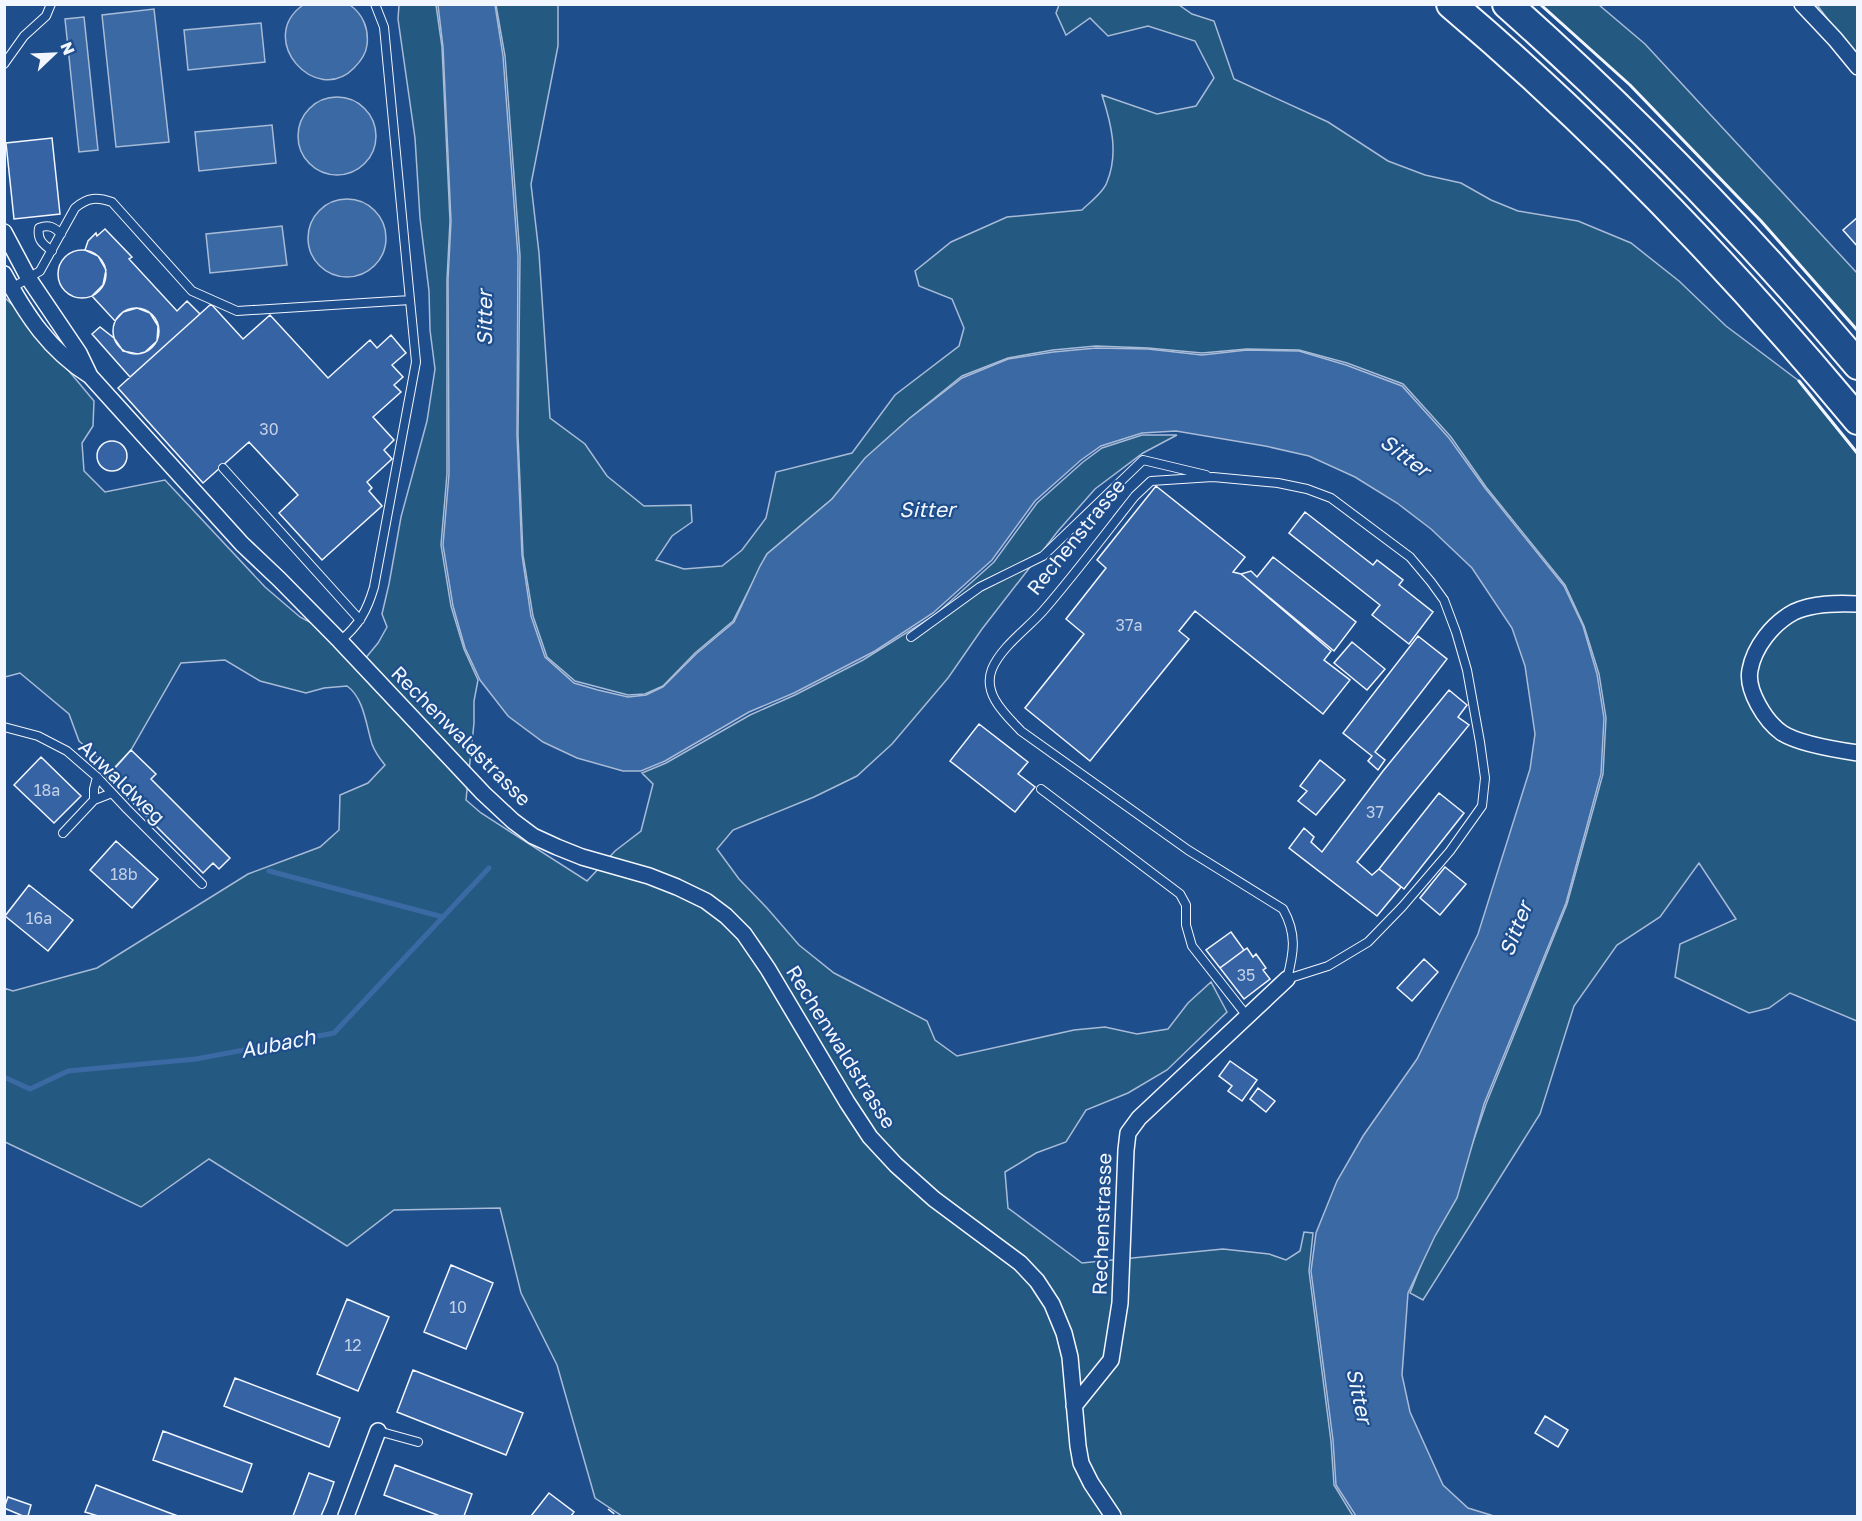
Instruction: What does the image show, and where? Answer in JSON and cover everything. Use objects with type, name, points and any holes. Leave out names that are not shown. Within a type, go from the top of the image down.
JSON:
[{"type":"highway","points":[[1451,4],[1572,112],[1669,207],[1736,279],[1857,420]]},
{"type":"highway","points":[[1507,4],[1609,97],[1698,186],[1781,276],[1857,365]]},
{"type":"street","points":[[1802,4],[1857,67]]},
{"type":"street","name":"Rechenwaldstrasse","points":[[4,232],[29,279],[79,353],[90,376]]},
{"type":"street","name":"Rechenwaldstrasse","points":[[4,274],[33,322],[49,343],[70,363],[90,376],[242,544],[340,641],[483,794],[534,836],[582,857],[649,876],[677,887],[706,901],[744,934],[768,969],[870,1137],[896,1165],[934,1199],[1020,1263],[1037,1281],[1052,1304],[1064,1333],[1070,1357],[1074,1406]]},
{"type":"street","points":[[1857,604],[1812,606],[1794,613],[1766,636],[1749,671],[1750,683],[1768,722],[1784,734],[1831,750],[1857,753]]},
{"type":"street","name":"Rechenstrasse","points":[[1074,1406],[1111,1360],[1120,1303],[1128,1133],[1138,1118],[1287,979]]},
{"type":"street","points":[[1074,1406],[1082,1463],[1101,1501],[1113,1516]]},
{"type":"street","points":[[346,1516],[378,1431]]},
{"type":"lane","points":[[4,64],[24,36],[46,16],[51,4]]},
{"type":"lane","points":[[340,641],[360,620],[369,606],[416,362],[384,27],[375,4]]},
{"type":"lane","points":[[12,288],[40,271],[75,208],[84,201],[98,197],[112,202],[192,291],[237,311],[410,300]]},
{"type":"lane","points":[[52,251],[42,243],[38,235],[39,228],[46,225],[53,227],[61,234]]},
{"type":"lane","points":[[911,637],[980,587],[1043,556],[1143,460],[1214,477]]},
{"type":"lane","points":[[223,468],[360,620]]},
{"type":"lane","name":"Rechenstrasse","points":[[1214,477],[1287,485],[1307,489],[1331,498],[1410,557],[1431,582],[1444,600],[1467,670],[1485,778],[1482,806],[1450,851],[1402,907],[1368,942],[1328,966],[1287,979],[1293,957],[1292,925],[1283,909],[1188,850],[1022,731],[999,708],[991,690],[992,669],[1006,648],[1043,612],[1135,496],[1151,481],[1214,477]]},
{"type":"lane","name":"Auwaldweg","points":[[4,728],[38,736],[67,751],[97,777],[202,884]]},
{"type":"lane","points":[[94,800],[97,777]]},
{"type":"lane","points":[[1041,789],[1180,894],[1186,905],[1186,925],[1191,946],[1246,1016]]},
{"type":"lane","points":[[63,832],[94,800],[112,793]]},
{"type":"lane","points":[[378,1431],[418,1442]]},
{"type":"shaded area","points":[[399,5],[436,5],[442,47],[450,221],[447,280],[447,474],[441,545],[451,606],[464,649],[478,680],[474,701],[466,800],[481,813],[587,881],[615,851],[641,831],[653,784],[642,773],[666,763],[750,715],[863,660],[935,615],[994,562],[1037,503],[1102,448],[1142,435],[1177,435],[1143,453],[1095,489],[1058,531],[982,629],[948,678],[892,744],[857,776],[814,797],[733,830],[717,849],[739,879],[799,945],[834,973],[927,1021],[935,1040],[957,1056],[1074,1030],[1105,1027],[1137,1034],[1168,1029],[1188,1003],[1211,982],[1227,1012],[1167,1070],[1128,1093],[1086,1110],[1066,1142],[1036,1153],[1005,1172],[1008,1208],[1082,1263],[1223,1249],[1269,1254],[1286,1260],[1300,1251],[1304,1232],[1313,1233],[1309,1271],[1331,1441],[1334,1485],[1353,1516],[622,1516],[595,1498],[557,1365],[521,1293],[500,1208],[394,1210],[347,1246],[209,1159],[141,1207],[5,1142],[4,988],[13,991],[97,968],[248,874],[320,847],[339,830],[340,795],[368,783],[385,765],[372,744],[361,705],[353,691],[347,686],[324,688],[306,693],[260,681],[225,660],[181,663],[131,750],[112,770],[79,741],[69,714],[20,673],[5,677],[5,298],[18,310],[94,401],[93,426],[82,443],[84,471],[105,492],[165,480],[265,587],[300,617],[317,626],[364,660],[387,627],[382,614],[401,517],[427,421],[435,369],[420,218],[415,138],[398,19]]},
{"type":"shaded area","points":[[496,5],[558,5],[558,46],[531,184],[539,253],[550,418],[585,444],[607,476],[644,506],[691,505],[692,522],[672,536],[656,560],[684,569],[722,566],[742,550],[766,518],[776,472],[852,453],[895,395],[959,346],[964,328],[952,299],[919,286],[915,271],[951,242],[1007,217],[1082,210],[1100,193],[1111,171],[1113,160],[1111,127],[1102,95],[1157,114],[1196,106],[1214,78],[1195,41],[1148,26],[1108,36],[1090,18],[1066,35],[1056,13],[1059,5],[1179,5],[1192,14],[1214,21],[1234,79],[1328,122],[1388,161],[1425,175],[1461,183],[1491,200],[1518,211],[1578,221],[1631,243],[1679,281],[1726,326],[1799,381],[1857,454],[1857,1021],[1790,993],[1769,1008],[1749,1013],[1675,977],[1680,944],[1736,919],[1699,863],[1660,917],[1617,945],[1574,1006],[1540,1114],[1423,1300],[1410,1293],[1432,1237],[1461,1177],[1486,1104],[1567,904],[1603,774],[1606,718],[1599,674],[1584,626],[1565,585],[1486,487],[1451,437],[1403,384],[1347,363],[1299,350],[1247,349],[1202,353],[1096,346],[1053,350],[1008,358],[962,376],[910,418],[866,458],[832,499],[767,554],[733,621],[695,653],[663,686],[645,694],[628,695],[575,681],[547,657],[533,616],[523,555],[518,435],[520,256],[505,56]]},
{"type":"shaded area","points":[[1540,5],[1599,5],[1645,44],[1857,273],[1857,331],[1761,221],[1630,85]]},
{"type":"shaded area","points":[[1817,5],[1857,5],[1857,58]]},
{"type":"water","points":[[303,5],[350,5],[364,22],[367,39],[364,55],[354,68],[339,78],[323,79],[309,74],[296,64],[288,50],[285,35],[290,19]]},
{"type":"water","name":"Sitter","points":[[438,5],[495,5],[503,56],[518,256],[517,435],[522,555],[531,616],[545,657],[574,683],[628,697],[646,695],[663,687],[696,654],[734,622],[767,554],[832,499],[865,458],[910,418],[962,378],[1008,359],[1053,352],[1096,348],[1148,349],[1202,355],[1247,350],[1299,351],[1346,365],[1402,386],[1449,438],[1485,488],[1564,586],[1583,626],[1597,674],[1604,718],[1601,774],[1566,903],[1484,1104],[1457,1198],[1435,1236],[1408,1293],[1402,1375],[1410,1412],[1443,1485],[1468,1508],[1494,1516],[1356,1516],[1336,1485],[1333,1440],[1311,1271],[1316,1233],[1337,1181],[1363,1136],[1417,1059],[1478,934],[1530,769],[1535,734],[1525,666],[1512,628],[1472,568],[1431,529],[1397,503],[1355,477],[1309,456],[1176,431],[1142,433],[1101,446],[1081,460],[1035,501],[992,560],[933,613],[875,651],[794,693],[749,712],[665,761],[641,771],[623,771],[577,758],[543,742],[508,716],[480,680],[465,648],[453,606],[443,545],[449,474],[448,280],[451,221],[443,47]]},
{"type":"water","points":[[154,9],[169,142],[116,147],[102,15]]},
{"type":"water","points":[[84,17],[98,150],[79,152],[65,19]]},
{"type":"water","points":[[261,23],[265,62],[188,70],[184,30]]},
{"type":"water","points":[[337,97],[352,100],[365,108],[373,121],[376,136],[373,151],[365,164],[352,172],[337,175],[322,172],[309,164],[301,151],[298,136],[301,121],[309,108],[322,100]]},
{"type":"water","points":[[272,125],[276,163],[199,171],[195,132]]},
{"type":"water","points":[[339,199],[355,199],[369,205],[380,216],[386,230],[386,246],[380,260],[369,271],[355,277],[339,277],[325,271],[314,260],[308,246],[308,230],[314,216],[325,205]]},
{"type":"water","points":[[282,226],[287,265],[210,273],[206,234]]},
{"type":"building","points":[[52,138],[60,214],[14,219],[6,143]]},
{"type":"building","points":[[1858,217],[1858,247],[1843,230]]},
{"type":"building","points":[[105,229],[132,257],[129,259],[177,311],[187,301],[200,314],[130,377],[92,334],[100,327],[114,338],[123,351],[138,354],[145,352],[157,341],[158,326],[150,313],[137,308],[123,312],[115,321],[92,296],[103,285],[106,270],[98,256],[85,250],[88,241],[96,233],[97,236]]},
{"type":"building","points":[[82,250],[99,257],[106,274],[99,291],[82,298],[65,291],[58,274],[65,257]]},
{"type":"building","points":[[211,304],[243,339],[270,315],[328,378],[370,340],[377,348],[391,335],[406,353],[392,365],[403,377],[394,385],[401,392],[373,417],[394,440],[384,450],[392,459],[367,482],[372,488],[369,491],[382,506],[322,560],[279,513],[298,495],[249,442],[203,483],[118,388]]},
{"type":"building","points":[[136,308],[152,315],[159,331],[152,347],[136,354],[120,347],[113,331],[120,315]]},
{"type":"building","points":[[112,441],[123,445],[127,456],[123,467],[112,471],[101,467],[97,456],[101,445]]},
{"type":"building","points":[[1156,486],[1245,557],[1233,572],[1241,574],[1331,651],[1324,660],[1350,680],[1323,714],[1195,611],[1179,631],[1189,639],[1090,761],[1025,708],[1084,634],[1066,619],[1106,568],[1097,560]]},
{"type":"building","points":[[1305,512],[1373,565],[1377,560],[1403,580],[1399,585],[1433,612],[1409,644],[1372,615],[1380,605],[1289,533]]},
{"type":"building","points":[[1273,557],[1356,622],[1334,651],[1241,574],[1251,571],[1257,577]]},
{"type":"building","points":[[1418,636],[1447,659],[1375,752],[1385,760],[1378,770],[1368,761],[1372,756],[1343,733]]},
{"type":"building","points":[[1352,642],[1385,669],[1367,690],[1334,663]]},
{"type":"building","points":[[1449,690],[1467,705],[1458,717],[1469,725],[1357,862],[1372,875],[1379,869],[1401,887],[1377,916],[1289,848],[1304,828],[1314,837],[1311,842],[1322,852],[1383,771]]},
{"type":"building","points":[[979,724],[1028,762],[1018,774],[1035,787],[1015,812],[950,761]]},
{"type":"building","points":[[131,750],[156,774],[151,779],[230,858],[219,869],[213,863],[203,873],[107,777]]},
{"type":"building","points":[[41,757],[81,796],[54,823],[14,785]]},
{"type":"building","points":[[1320,760],[1345,780],[1316,815],[1298,801],[1307,791],[1300,786]]},
{"type":"building","points":[[1439,793],[1464,813],[1404,889],[1379,869]]},
{"type":"building","points":[[116,841],[158,879],[132,908],[90,870]]},
{"type":"building","points":[[1445,867],[1466,884],[1440,915],[1420,898]]},
{"type":"building","points":[[29,885],[73,920],[48,951],[5,916]]},
{"type":"building","points":[[1231,932],[1244,950],[1220,968],[1206,950]]},
{"type":"building","points":[[1247,948],[1253,957],[1256,954],[1266,968],[1263,970],[1270,979],[1244,999],[1220,968]]},
{"type":"building","points":[[1424,959],[1438,972],[1412,1001],[1397,988]]},
{"type":"building","points":[[1230,1061],[1257,1080],[1242,1101],[1228,1091],[1232,1086],[1219,1076]]},
{"type":"building","points":[[1258,1088],[1275,1101],[1266,1112],[1250,1099]]},
{"type":"building","points":[[451,1265],[493,1283],[466,1349],[424,1332]]},
{"type":"building","points":[[347,1299],[389,1317],[358,1391],[317,1374]]},
{"type":"building","points":[[413,1370],[523,1413],[506,1455],[397,1412]]},
{"type":"building","points":[[235,1378],[340,1418],[329,1447],[224,1406]]},
{"type":"building","points":[[1545,1416],[1568,1430],[1558,1447],[1535,1433]]},
{"type":"building","points":[[163,1431],[252,1464],[242,1492],[153,1460]]},
{"type":"building","points":[[395,1465],[472,1494],[464,1516],[440,1516],[384,1495]]},
{"type":"building","points":[[309,1473],[334,1482],[327,1502],[321,1516],[293,1516]]},
{"type":"building","points":[[96,1485],[178,1516],[98,1516],[85,1512]]},
{"type":"building","points":[[549,1493],[574,1512],[571,1516],[531,1516]]},
{"type":"building","points":[[8,1497],[31,1505],[28,1516],[4,1508]]},
{"type":"waterway","name":"Aubach","points":[[4,1077],[30,1089],[68,1071],[196,1059],[334,1033],[489,868]]},
{"type":"waterway","points":[[269,871],[443,917]]},
{"type":"fence","points":[[608,1509],[617,1516]]},
{"type":"wall","points":[[1540,4],[1630,85],[1761,221],[1858,331]]},
{"type":"wall","points":[[1799,381],[1858,454]]}]
